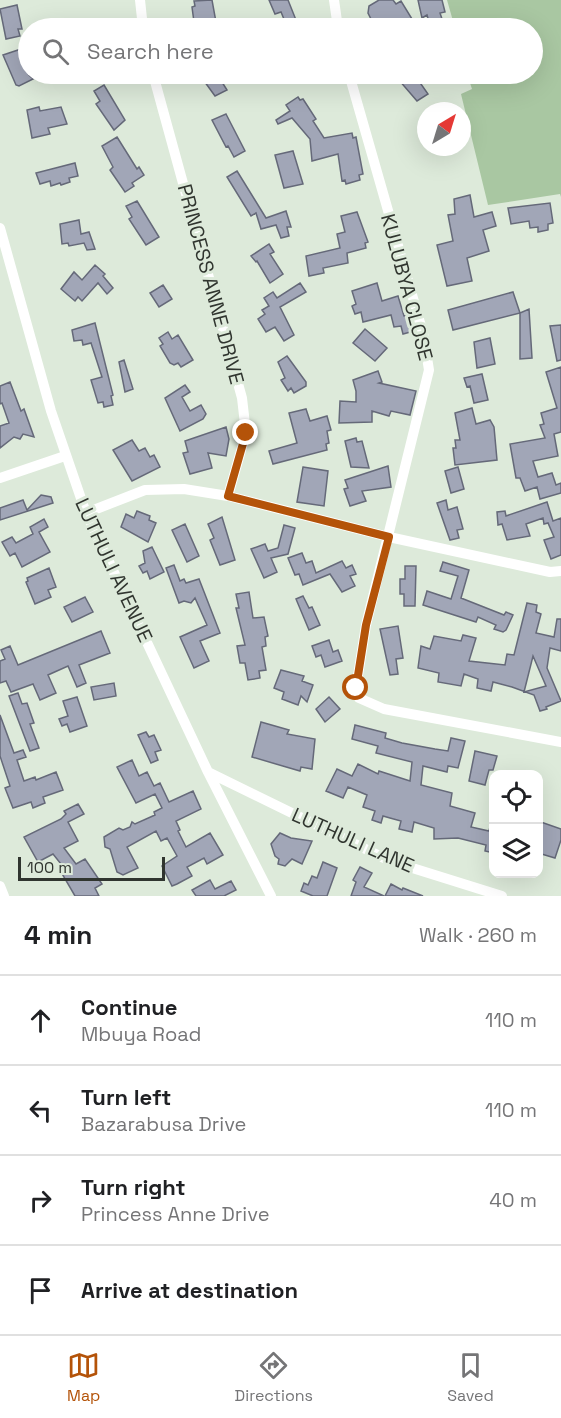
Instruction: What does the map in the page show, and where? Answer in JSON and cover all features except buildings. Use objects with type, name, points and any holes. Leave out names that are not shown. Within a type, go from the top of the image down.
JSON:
[{"type":"street","points":[[140,0],[142,18]]},
{"type":"street","points":[[334,0],[337,18]]},
{"type":"street","name":"PRINCESS ANNE DRIVE","points":[[156,84],[242,398],[246,433],[228,496]]},
{"type":"street","name":"KULUBYA CLOSE","points":[[352,84],[423,333],[429,370],[366,625],[356,675],[359,698],[384,709],[561,742]]},
{"type":"street","name":"LUTHULI AVENUE","points":[[0,228],[65,456],[86,513],[208,772],[272,896]]},
{"type":"street","points":[[0,478],[65,456]]},
{"type":"street","points":[[86,513],[145,490],[184,489],[228,496],[389,537],[550,572],[561,571]]},
{"type":"street","name":"LUTHULI LANE","points":[[208,772],[390,861],[502,896]]},
{"type":"street","points":[[0,886],[4,896]]},
{"type":"green space","points":[[447,0],[561,0],[561,197],[560,194],[488,205],[471,135],[471,102],[463,102],[461,94],[472,89],[470,84],[543,84],[543,18],[452,18]]},
{"type":"route","points":[[246,433],[228,496],[389,537],[366,625],[356,675],[356,688]]}]
